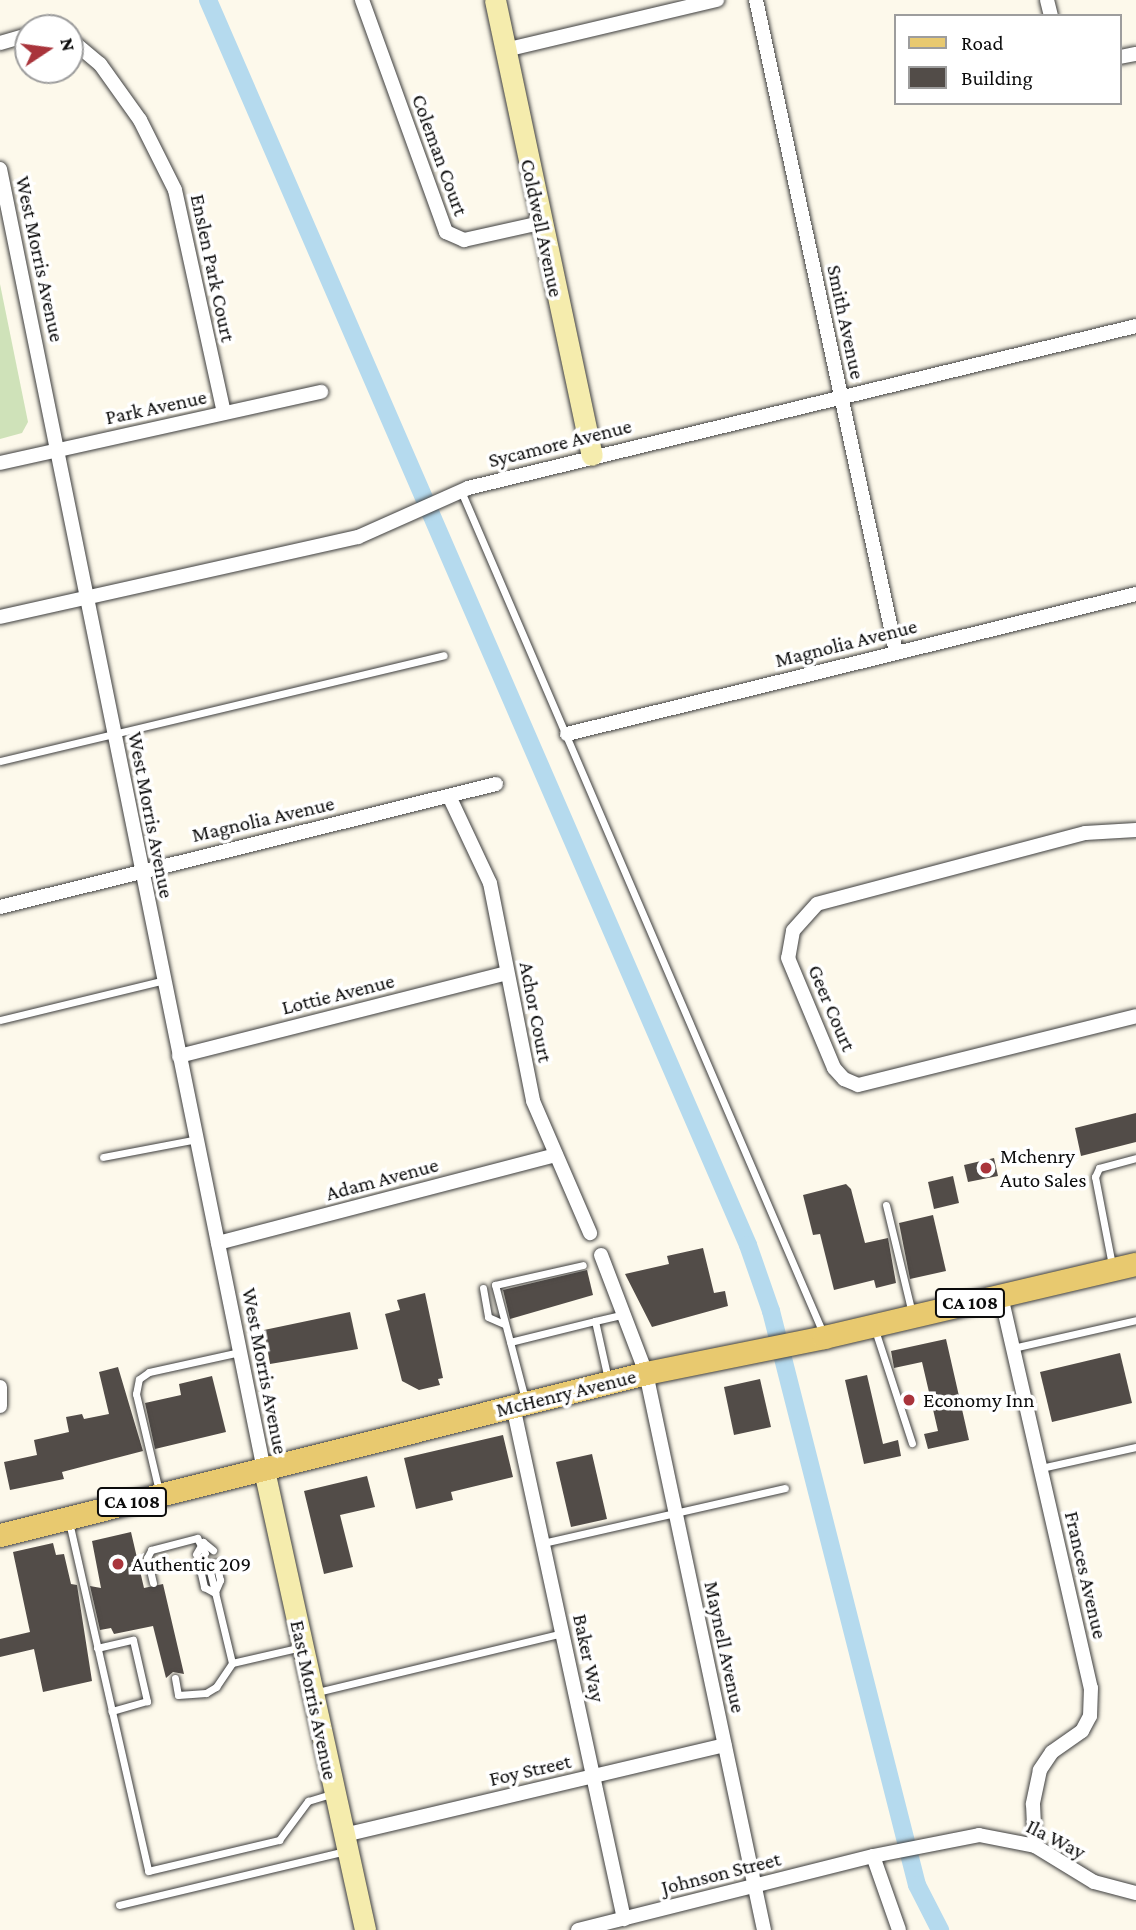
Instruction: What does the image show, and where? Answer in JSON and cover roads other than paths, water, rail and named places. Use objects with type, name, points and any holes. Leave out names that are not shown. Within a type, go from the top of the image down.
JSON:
[{"type":"main road","name":"McHenry Avenue","points":[[0,1535],[608,1382],[814,1339],[1136,1264]]},
{"type":"street","name":"Coleman Court","points":[[362,0],[446,232],[464,240],[540,223]]},
{"type":"street","name":"Coldwell Avenue","points":[[495,0],[540,223],[592,455]]},
{"type":"street","points":[[505,50],[718,0]]},
{"type":"street","name":"Smith Avenue","points":[[756,0],[896,652]]},
{"type":"street","name":"Enslen Park Court","points":[[84,51],[100,64],[140,120],[175,190],[224,414]]},
{"type":"street","name":"West Morris Avenue","points":[[0,169],[139,870],[164,979],[264,1470]]},
{"type":"street","name":"Sycamore Avenue","points":[[0,617],[358,537],[461,491],[592,455],[1136,327]]},
{"type":"street","name":"Park Avenue","points":[[0,463],[321,392]]},
{"type":"street","name":"Magnolia Avenue","points":[[567,734],[1136,594]]},
{"type":"street","name":"Magnolia Avenue","points":[[0,907],[139,870],[496,784]]},
{"type":"street","name":"Achor Court","points":[[449,796],[490,883],[533,1101],[590,1233]]},
{"type":"street","name":"Geer Court","points":[[1136,830],[1086,833],[817,904],[793,931],[788,958],[835,1068],[844,1079],[858,1085],[1136,1016]]},
{"type":"street","name":"Lottie Avenue","points":[[179,1056],[507,973]]},
{"type":"street","name":"Adam Avenue","points":[[218,1243],[556,1156]]},
{"type":"street","points":[[601,1255],[646,1373]]},
{"type":"street","name":"Frances Avenue","points":[[1000,1296],[1091,1688],[1090,1716],[1082,1731],[1052,1752],[1040,1770],[1033,1804],[1035,1846]]},
{"type":"street","name":"Maynell Avenue","points":[[646,1373],[764,1930]]},
{"type":"street","points":[[0,1387],[0,1406]]},
{"type":"street","name":"Baker Way","points":[[519,1405],[542,1543],[624,1919]]},
{"type":"street","name":"East Morris Avenue","points":[[264,1470],[365,1930]]},
{"type":"street","name":"Foy Street","points":[[346,1843],[592,1777],[724,1745]]},
{"type":"street","name":"Ila Way","points":[[873,1856],[927,1843],[979,1835],[1035,1846],[1094,1882],[1136,1893]]},
{"type":"street","points":[[873,1856],[899,1930]]},
{"type":"street","name":"Johnson Street","points":[[578,1930],[873,1856]]},
{"type":"lane","points":[[461,491],[567,734],[814,1339]]},
{"type":"lane","points":[[0,761],[444,655]]},
{"type":"lane","points":[[0,1020],[164,979]]},
{"type":"lane","points":[[103,1157],[197,1139]]},
{"type":"lane","points":[[1113,1269],[1095,1177],[1098,1168],[1136,1158]]},
{"type":"lane","points":[[886,1205],[913,1316]]},
{"type":"lane","points":[[519,1405],[510,1342],[503,1324],[495,1284],[583,1265]]},
{"type":"lane","points":[[484,1289],[488,1317],[503,1324]]},
{"type":"lane","points":[[510,1342],[625,1314]]},
{"type":"lane","points":[[1012,1348],[1136,1320]]},
{"type":"lane","points":[[595,1321],[608,1382]]},
{"type":"lane","points":[[874,1325],[912,1443]]},
{"type":"lane","points":[[160,1495],[136,1394],[139,1379],[149,1372],[240,1352]]},
{"type":"lane","points":[[1040,1469],[1136,1447]]},
{"type":"lane","points":[[542,1543],[785,1488]]},
{"type":"lane","points":[[68,1518],[148,1871],[279,1840],[308,1801],[335,1793]]},
{"type":"lane","points":[[153,1583],[147,1558],[151,1550],[197,1538],[209,1552]]},
{"type":"lane","points":[[196,1554],[202,1542]]},
{"type":"lane","points":[[212,1562],[220,1580],[215,1592],[232,1663]]},
{"type":"lane","points":[[199,1565],[204,1587],[215,1592]]},
{"type":"lane","points":[[313,1693],[562,1633]]},
{"type":"lane","points":[[97,1648],[133,1640],[147,1701],[111,1711]]},
{"type":"lane","points":[[174,1678],[178,1695],[206,1693],[216,1687],[232,1663],[302,1647]]},
{"type":"lane","points":[[119,1905],[346,1843]]},
{"type":"waterway","points":[[208,0],[748,1245],[771,1311],[917,1885],[940,1930]]},
{"type":"place","name":"Mchenry Auto Sales","points":[[986,1168]]},
{"type":"place","name":"Economy Inn","points":[[909,1400]]},
{"type":"place","name":"Authentic 209","points":[[118,1564]]}]
